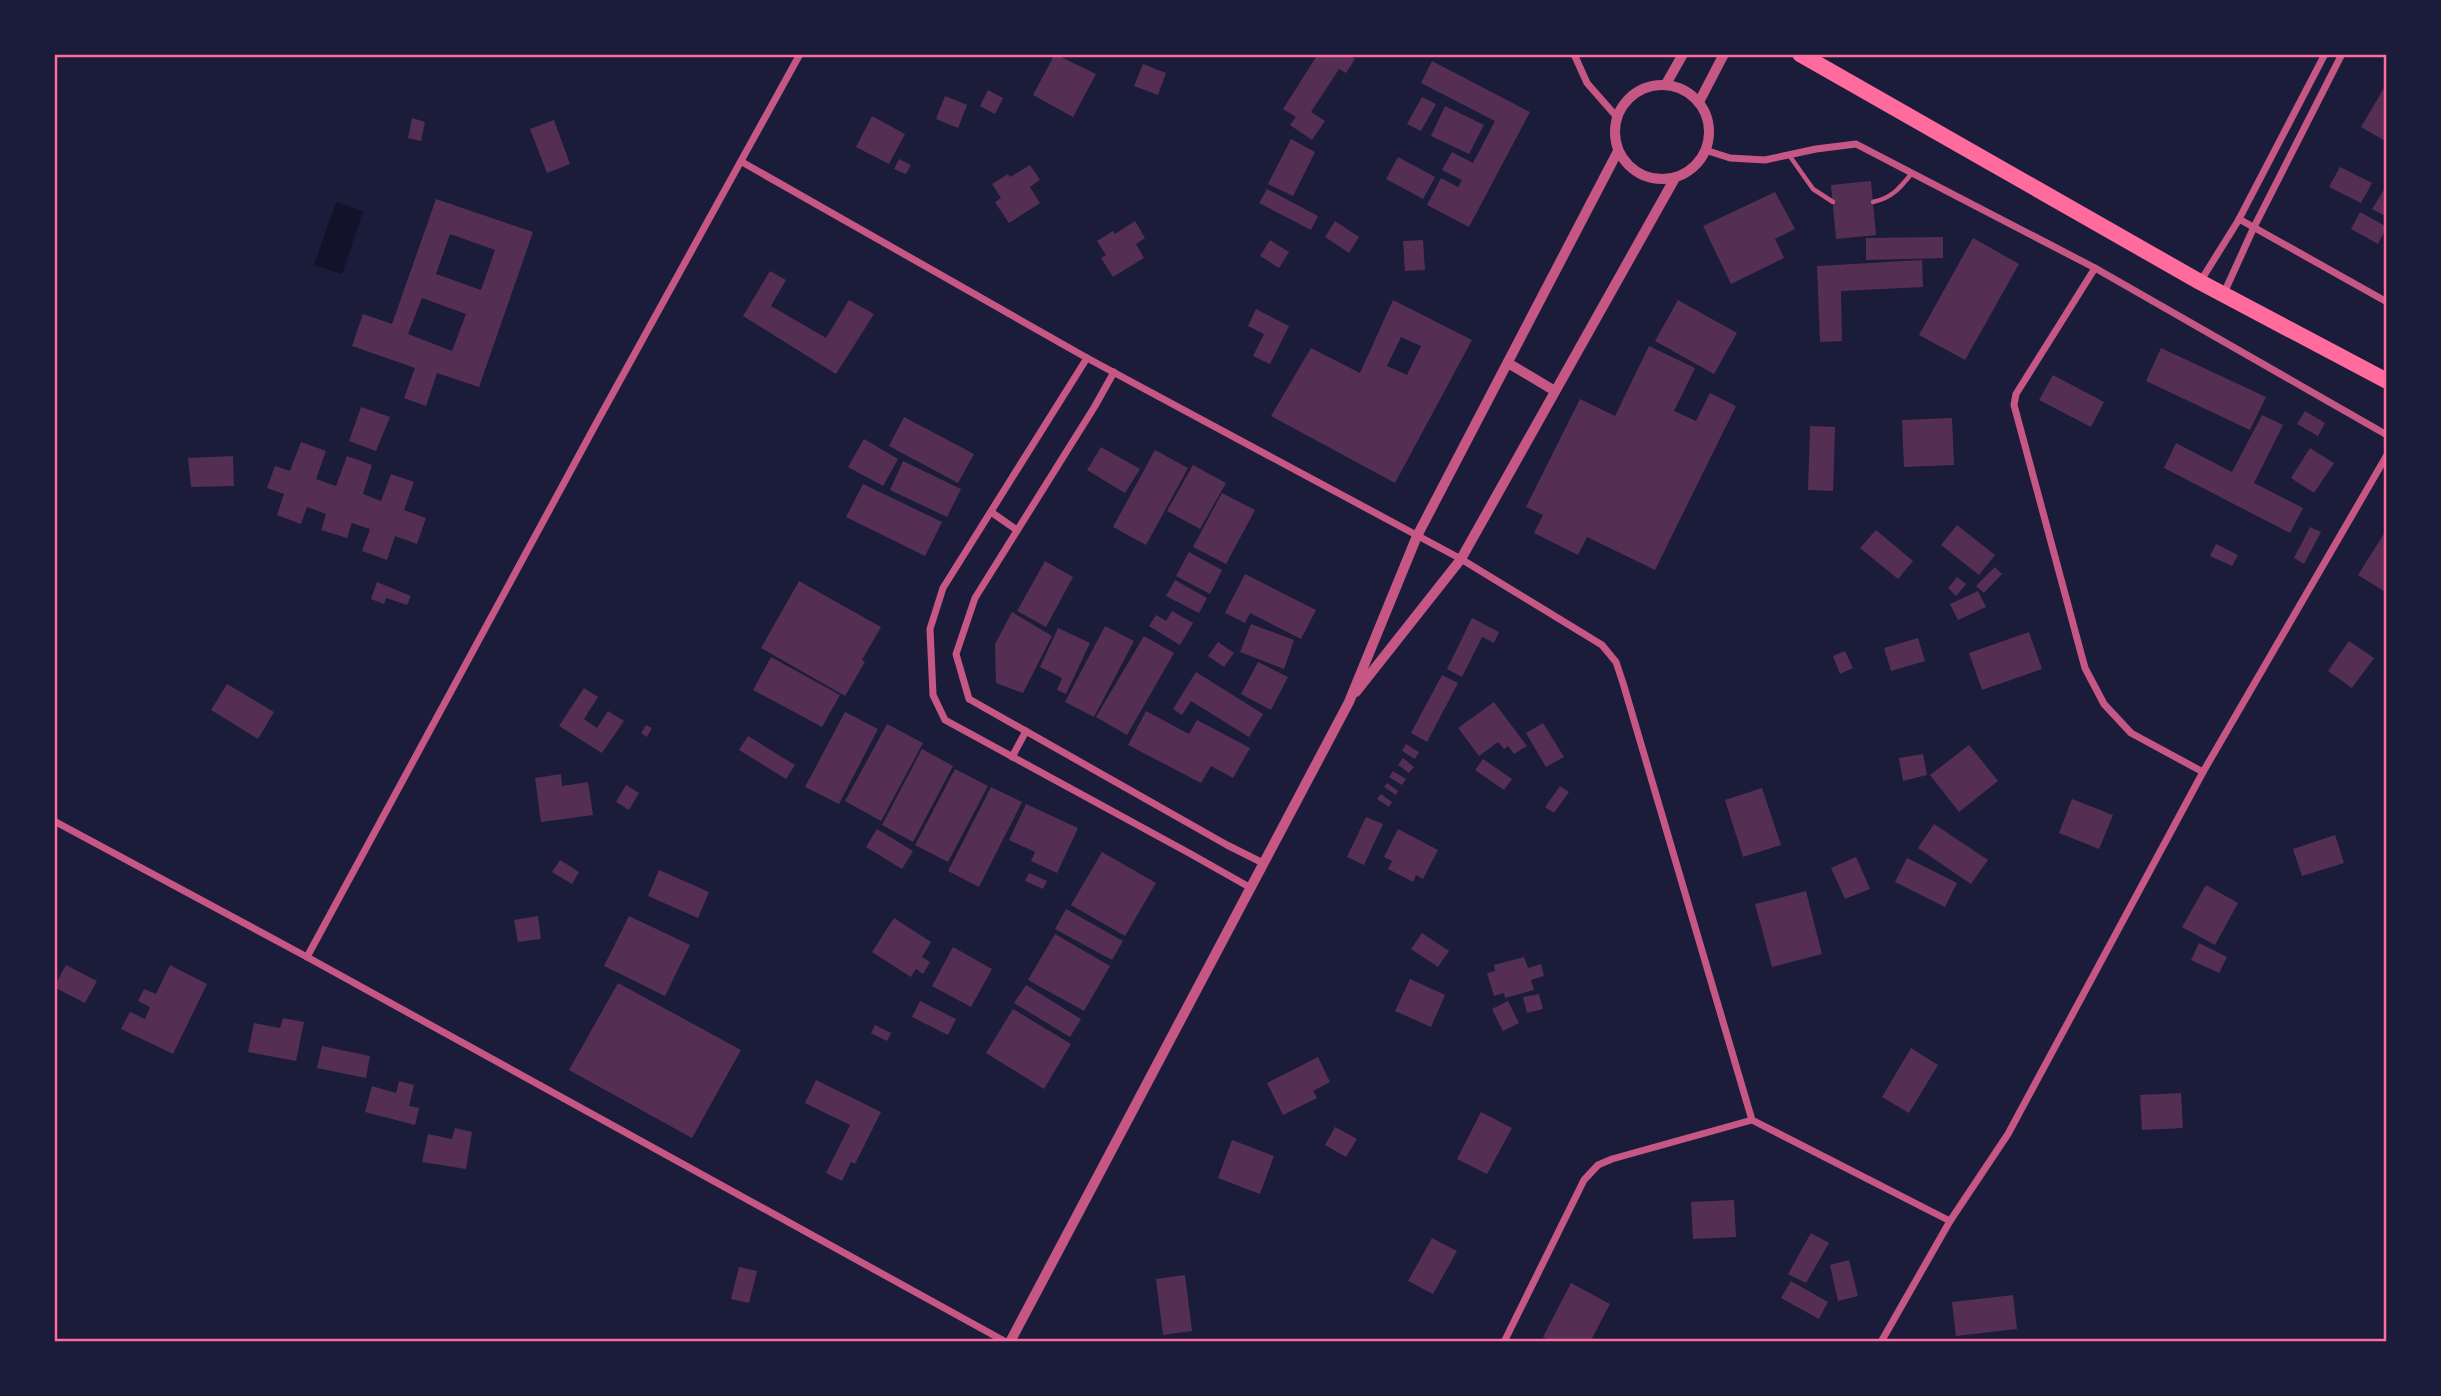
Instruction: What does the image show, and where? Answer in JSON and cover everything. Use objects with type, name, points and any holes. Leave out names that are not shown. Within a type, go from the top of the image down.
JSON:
[{"type":"highway","points":[[1800,54],[2200,282],[2387,382]]},
{"type":"street","points":[[307,957],[800,54]]},
{"type":"street","points":[[1574,54],[1587,83],[1616,116]]},
{"type":"street","points":[[1666,84],[1683,54]]},
{"type":"street","points":[[1699,102],[1724,54]]},
{"type":"street","points":[[2200,282],[2239,219],[2325,54]]},
{"type":"street","points":[[2224,294],[2342,54]]},
{"type":"street","points":[[1666,84],[1684,90],[1699,102],[1708,119],[1709,139],[1695,167],[1675,178],[1652,179],[1632,169],[1618,152],[1614,134],[1616,116],[1636,92],[1666,84]]},
{"type":"street","points":[[1705,150],[1730,159],[1765,160],[1856,144],[2095,268],[2387,435]]},
{"type":"street","points":[[54,821],[1008,1342],[1349,702],[1417,536],[1618,152]]},
{"type":"street","points":[[742,162],[1087,358],[1461,559],[1602,645],[1616,662],[1752,1120]]},
{"type":"street","points":[[1349,702],[1461,559],[1675,178]]},
{"type":"street","points":[[2239,219],[2387,302]]},
{"type":"street","points":[[2095,268],[2017,394],[2014,405],[2085,668],[2104,704],[2132,733],[2203,772]]},
{"type":"street","points":[[1087,358],[943,588],[930,629],[933,695],[945,720],[1251,888]]},
{"type":"street","points":[[1508,363],[1555,391]]},
{"type":"street","points":[[1114,372],[1096,406],[975,598],[956,654],[970,699],[1227,845],[1264,863]]},
{"type":"street","points":[[1881,1342],[1950,1221],[2008,1134],[2203,772],[2387,455]]},
{"type":"street","points":[[991,512],[1017,530]]},
{"type":"street","points":[[1012,757],[1026,731]]},
{"type":"street","points":[[1504,1342],[1584,1180],[1598,1165],[1612,1158],[1752,1120],[1950,1221]]},
{"type":"lane","points":[[1789,155],[1813,189],[1833,202]]},
{"type":"lane","points":[[1873,202],[1888,198],[1898,191],[1912,173]]},
{"type":"shaded area","points":[[336,202],[363,211],[342,274],[314,265]]},
{"type":"building","points":[[1055,54],[1096,74],[1073,117],[1033,95]]},
{"type":"building","points":[[1318,54],[1348,54],[1355,59],[1346,73],[1339,69],[1311,112],[1325,121],[1312,140],[1290,125],[1296,117],[1283,109]]},
{"type":"building","points":[[1432,61],[1530,112],[1469,227],[1427,205],[1441,178],[1458,187],[1462,180],[1442,170],[1452,152],[1473,163],[1495,121],[1421,83]]},
{"type":"building","points":[[1143,64],[1166,73],[1158,95],[1134,86]]},
{"type":"building","points":[[2387,83],[2387,142],[2361,127]]},
{"type":"building","points":[[988,90],[1003,98],[995,114],[980,106]]},
{"type":"building","points":[[945,96],[967,105],[958,128],[936,119]]},
{"type":"building","points":[[1422,97],[1436,104],[1421,131],[1407,124]]},
{"type":"building","points":[[1445,106],[1484,125],[1469,154],[1431,136]]},
{"type":"building","points":[[872,116],[905,134],[889,164],[856,147]]},
{"type":"building","points":[[412,118],[425,122],[421,141],[408,138]]},
{"type":"building","points":[[554,120],[570,164],[547,173],[530,129]]},
{"type":"building","points":[[1291,139],[1315,152],[1293,196],[1268,184]]},
{"type":"building","points":[[1398,157],[1435,177],[1423,199],[1386,179]]},
{"type":"building","points":[[899,159],[911,165],[906,174],[894,169]]},
{"type":"building","points":[[1030,165],[1040,180],[1030,187],[1040,203],[1009,223],[995,202],[1001,198],[992,184]]},
{"type":"building","points":[[2340,167],[2372,183],[2361,203],[2329,187]]},
{"type":"building","points":[[1871,181],[1876,235],[1836,239],[1831,185]]},
{"type":"building","points":[[2387,185],[2387,217],[2372,209]]},
{"type":"building","points":[[1267,189],[1318,216],[1311,230],[1259,203]]},
{"type":"building","points":[[1775,192],[1795,229],[1775,239],[1784,258],[1731,284],[1703,226]]},
{"type":"building","points":[[436,199],[533,232],[479,387],[437,373],[426,406],[404,398],[415,368],[352,346],[363,314],[392,324]],"holes":[[[450,234],[495,250],[481,290],[436,274]],[[422,298],[466,314],[452,351],[408,334]]]},
{"type":"building","points":[[2360,212],[2387,227],[2378,244],[2351,229]]},
{"type":"building","points":[[1135,221],[1145,238],[1136,244],[1144,258],[1113,277],[1101,258],[1106,255],[1097,241],[1113,231],[1115,234]]},
{"type":"building","points":[[1335,221],[1359,237],[1349,253],[1325,237]]},
{"type":"building","points":[[1943,237],[1943,258],[1866,260],[1866,238]]},
{"type":"building","points":[[1973,238],[2019,264],[1965,360],[1919,335]]},
{"type":"building","points":[[1270,240],[1289,252],[1279,268],[1260,256]]},
{"type":"building","points":[[1423,240],[1425,270],[1405,271],[1403,241]]},
{"type":"building","points":[[1922,260],[1923,287],[1841,291],[1842,341],[1820,342],[1817,266]]},
{"type":"building","points":[[770,271],[786,280],[771,306],[826,338],[849,300],[874,314],[836,374],[743,316]]},
{"type":"building","points":[[1393,300],[1472,340],[1395,483],[1271,416],[1311,348],[1360,373]],"holes":[[[1401,337],[1421,346],[1407,375],[1387,366]]]},
{"type":"building","points":[[1678,300],[1737,333],[1714,374],[1655,341]]},
{"type":"building","points":[[1256,309],[1289,326],[1270,364],[1253,356],[1264,334],[1248,326]]},
{"type":"building","points":[[1649,346],[1695,368],[1674,411],[1696,421],[1710,393],[1736,406],[1655,570],[1587,537],[1578,555],[1534,533],[1543,515],[1526,507],[1580,399],[1615,416]]},
{"type":"building","points":[[2161,348],[2266,397],[2250,430],[2146,381]]},
{"type":"building","points":[[2053,375],[2104,402],[2091,427],[2039,400]]},
{"type":"building","points":[[361,407],[390,417],[376,451],[349,441]]},
{"type":"building","points":[[2305,411],[2325,423],[2318,436],[2297,424]]},
{"type":"building","points":[[2262,415],[2283,425],[2254,483],[2303,508],[2290,533],[2164,468],[2176,443],[2232,472]]},
{"type":"building","points":[[904,417],[974,454],[958,483],[889,446]]},
{"type":"building","points":[[1952,418],[1954,465],[1904,467],[1902,420]]},
{"type":"building","points":[[1810,426],[1835,427],[1833,491],[1808,490]]},
{"type":"building","points":[[864,439],[898,459],[883,486],[848,467]]},
{"type":"building","points":[[301,442],[326,451],[316,479],[336,486],[347,456],[372,465],[363,494],[381,501],[391,474],[414,482],[404,510],[426,518],[417,544],[395,536],[387,560],[362,551],[370,529],[352,523],[347,538],[321,530],[326,514],[307,507],[301,524],[277,515],[284,494],[267,488],[275,466],[290,471]]},
{"type":"building","points":[[1101,447],[1140,469],[1125,493],[1087,470]]},
{"type":"building","points":[[2310,448],[2334,463],[2314,493],[2291,478]]},
{"type":"building","points":[[1155,450],[1188,468],[1146,545],[1113,527]]},
{"type":"building","points":[[233,456],[234,486],[191,487],[188,458]]},
{"type":"building","points":[[903,461],[961,489],[947,517],[890,490]]},
{"type":"building","points":[[1193,465],[1226,483],[1200,529],[1167,511]]},
{"type":"building","points":[[863,484],[942,522],[925,556],[846,517]]},
{"type":"building","points":[[1222,493],[1255,510],[1226,564],[1193,547]]},
{"type":"building","points":[[1957,525],[1995,555],[1979,575],[1941,545]]},
{"type":"building","points":[[2310,527],[2321,532],[2304,564],[2294,558]]},
{"type":"building","points":[[2387,529],[2387,593],[2358,575]]},
{"type":"building","points":[[1876,530],[1913,561],[1898,579],[1860,548]]},
{"type":"building","points":[[2216,544],[2238,555],[2232,566],[2210,556]]},
{"type":"building","points":[[1189,552],[1222,570],[1210,594],[1176,576]]},
{"type":"building","points":[[1045,561],[1073,577],[1046,627],[1017,611]]},
{"type":"building","points":[[1995,567],[2002,574],[1984,593],[1976,586]]},
{"type":"building","points":[[1245,574],[1316,610],[1301,639],[1250,613],[1245,623],[1225,613]]},
{"type":"building","points":[[1957,577],[1966,584],[1956,596],[1948,588]]},
{"type":"building","points":[[1175,580],[1207,598],[1199,613],[1166,596]]},
{"type":"building","points":[[799,581],[881,627],[845,696],[761,648]]},
{"type":"building","points":[[377,582],[411,596],[407,605],[386,598],[384,604],[371,599]]},
{"type":"building","points":[[1978,591],[1986,607],[1958,620],[1950,604]]},
{"type":"building","points":[[1172,611],[1193,623],[1180,645],[1149,626],[1156,615],[1166,621]]},
{"type":"building","points":[[1012,612],[1052,636],[1023,693],[996,683],[995,644]]},
{"type":"building","points":[[1472,618],[1499,632],[1494,643],[1482,637],[1462,677],[1447,669]]},
{"type":"building","points":[[1251,624],[1294,640],[1284,669],[1240,652]]},
{"type":"building","points":[[1105,626],[1134,641],[1094,717],[1065,702]]},
{"type":"building","points":[[1058,628],[1090,643],[1066,694],[1057,690],[1062,678],[1040,667]]},
{"type":"building","points":[[2029,632],[2042,669],[1982,690],[1969,653]]},
{"type":"building","points":[[1144,636],[1174,653],[1127,735],[1096,717]]},
{"type":"building","points":[[1918,638],[1925,661],[1891,671],[1884,648]]},
{"type":"building","points":[[2349,641],[2374,658],[2352,688],[2328,671]]},
{"type":"building","points":[[1218,642],[1234,653],[1224,667],[1208,656]]},
{"type":"building","points":[[1845,651],[1853,668],[1840,674],[1833,656]]},
{"type":"building","points":[[771,657],[840,695],[822,727],[753,690]]},
{"type":"building","points":[[1258,662],[1288,677],[1271,710],[1241,694]]},
{"type":"building","points":[[1196,672],[1263,714],[1249,737],[1191,701],[1182,715],[1173,709]]},
{"type":"building","points":[[1442,675],[1458,683],[1427,742],[1411,733]]},
{"type":"building","points":[[227,684],[274,712],[258,739],[211,710]]},
{"type":"building","points":[[584,688],[598,697],[584,719],[597,728],[608,711],[624,721],[602,753],[559,726]]},
{"type":"building","points":[[1494,702],[1527,746],[1514,754],[1508,746],[1504,749],[1498,742],[1479,756],[1458,728]]},
{"type":"building","points":[[1146,711],[1189,734],[1197,720],[1250,748],[1233,778],[1211,766],[1201,783],[1128,745]]},
{"type":"building","points":[[845,712],[878,729],[839,804],[805,787]]},
{"type":"building","points":[[1543,723],[1564,757],[1546,767],[1526,733]]},
{"type":"building","points":[[887,724],[923,743],[881,821],[845,801]]},
{"type":"building","points":[[646,725],[652,728],[647,737],[641,733]]},
{"type":"building","points":[[748,736],[795,765],[786,779],[739,750]]},
{"type":"building","points":[[1406,744],[1419,752],[1415,759],[1402,751]]},
{"type":"building","points":[[1969,745],[1998,781],[1959,812],[1930,775]]},
{"type":"building","points":[[922,749],[953,766],[913,842],[882,825]]},
{"type":"building","points":[[1923,754],[1927,775],[1903,781],[1899,758]]},
{"type":"building","points":[[1403,758],[1414,767],[1409,773],[1398,765]]},
{"type":"building","points":[[1483,759],[1512,779],[1504,790],[1475,770]]},
{"type":"building","points":[[955,769],[988,786],[948,862],[915,845]]},
{"type":"building","points":[[1393,771],[1406,779],[1402,785],[1389,777]]},
{"type":"building","points":[[561,774],[562,786],[588,782],[593,815],[541,822],[535,778]]},
{"type":"building","points":[[1387,783],[1398,791],[1396,795],[1384,787]]},
{"type":"building","points":[[626,785],[639,793],[629,810],[616,802]]},
{"type":"building","points":[[1560,786],[1569,792],[1554,813],[1545,807]]},
{"type":"building","points":[[991,787],[1022,802],[979,887],[948,871]]},
{"type":"building","points":[[1762,788],[1781,845],[1743,857],[1725,800]]},
{"type":"building","points":[[1381,794],[1392,802],[1389,807],[1377,799]]},
{"type":"building","points":[[2072,799],[2113,815],[2099,849],[2059,833]]},
{"type":"building","points":[[1026,804],[1078,828],[1057,873],[1031,861],[1035,852],[1009,840]]},
{"type":"building","points":[[1366,817],[1383,824],[1364,865],[1347,857]]},
{"type":"building","points":[[1934,824],[1988,860],[1971,884],[1918,848]]},
{"type":"building","points":[[877,829],[913,851],[902,869],[866,847]]},
{"type":"building","points":[[1398,829],[1438,850],[1423,879],[1416,875],[1413,882],[1388,869],[1392,861],[1384,857]]},
{"type":"building","points":[[2335,835],[2344,863],[2302,876],[2293,849]]},
{"type":"building","points":[[1102,852],[1156,883],[1125,936],[1071,905]]},
{"type":"building","points":[[1856,857],[1870,889],[1845,899],[1831,868]]},
{"type":"building","points":[[1907,858],[1957,883],[1945,907],[1895,882]]},
{"type":"building","points":[[560,860],[579,872],[572,884],[552,872]]},
{"type":"building","points":[[659,870],[709,892],[698,918],[648,896]]},
{"type":"building","points":[[1029,873],[1047,881],[1043,889],[1025,881]]},
{"type":"building","points":[[2206,885],[2238,903],[2215,945],[2182,927]]},
{"type":"building","points":[[1806,891],[1822,954],[1772,967],[1755,904]]},
{"type":"building","points":[[1066,909],[1123,941],[1112,960],[1055,929]]},
{"type":"building","points":[[538,916],[541,939],[518,942],[514,920]]},
{"type":"building","points":[[629,916],[690,945],[665,996],[604,966]]},
{"type":"building","points":[[894,918],[931,942],[922,957],[930,962],[923,974],[916,969],[911,977],[872,952]]},
{"type":"building","points":[[1422,933],[1449,951],[1438,967],[1411,949]]},
{"type":"building","points":[[1055,934],[1110,966],[1084,1011],[1028,980]]},
{"type":"building","points":[[2199,943],[2227,957],[2219,973],[2191,960]]},
{"type":"building","points":[[953,947],[992,969],[971,1007],[932,986]]},
{"type":"building","points":[[1524,957],[1528,968],[1541,964],[1544,976],[1531,980],[1534,990],[1505,998],[1504,993],[1494,996],[1487,973],[1495,971],[1494,965]]},
{"type":"building","points":[[66,965],[97,981],[85,1003],[54,987]]},
{"type":"building","points":[[170,965],[207,984],[173,1054],[121,1029],[130,1012],[145,1019],[150,1007],[138,1001],[144,989],[156,994]]},
{"type":"building","points":[[1410,979],[1445,995],[1431,1027],[1395,1011]]},
{"type":"building","points":[[618,983],[741,1050],[692,1138],[569,1070]]},
{"type":"building","points":[[1026,985],[1081,1019],[1070,1037],[1014,1003]]},
{"type":"building","points":[[1539,994],[1543,1009],[1527,1013],[1523,997]]},
{"type":"building","points":[[920,1001],[956,1019],[948,1035],[912,1017]]},
{"type":"building","points":[[1508,1001],[1519,1023],[1503,1031],[1492,1009]]},
{"type":"building","points":[[1013,1009],[1071,1044],[1044,1089],[986,1053]]},
{"type":"building","points":[[283,1018],[304,1022],[296,1061],[248,1052],[254,1023],[280,1028]]},
{"type":"building","points":[[875,1025],[891,1033],[887,1041],[871,1033]]},
{"type":"building","points":[[322,1046],[370,1056],[366,1078],[317,1068]]},
{"type":"building","points":[[1911,1048],[1938,1065],[1909,1113],[1882,1097]]},
{"type":"building","points":[[1318,1057],[1330,1082],[1313,1091],[1317,1098],[1283,1115],[1267,1083]]},
{"type":"building","points":[[816,1080],[881,1112],[855,1164],[851,1162],[842,1181],[826,1173],[850,1125],[805,1103]]},
{"type":"building","points":[[399,1081],[414,1085],[409,1106],[419,1108],[415,1125],[365,1112],[372,1086],[396,1093]]},
{"type":"building","points":[[2181,1093],[2183,1128],[2142,1130],[2140,1095]]},
{"type":"building","points":[[1481,1112],[1512,1128],[1487,1174],[1457,1159]]},
{"type":"building","points":[[1335,1127],[1357,1139],[1346,1157],[1325,1145]]},
{"type":"building","points":[[455,1128],[472,1132],[466,1169],[422,1162],[428,1134],[452,1139]]},
{"type":"building","points":[[1232,1140],[1274,1156],[1260,1194],[1218,1178]]},
{"type":"building","points":[[1734,1200],[1736,1237],[1693,1239],[1691,1202]]},
{"type":"building","points":[[1811,1233],[1829,1243],[1806,1283],[1788,1274]]},
{"type":"building","points":[[1432,1238],[1457,1251],[1433,1294],[1408,1281]]},
{"type":"building","points":[[1849,1260],[1858,1296],[1838,1301],[1830,1265]]},
{"type":"building","points":[[739,1267],[757,1271],[749,1303],[731,1299]]},
{"type":"building","points":[[1185,1275],[1192,1331],[1163,1335],[1156,1279]]},
{"type":"building","points":[[1791,1281],[1828,1302],[1819,1319],[1781,1298]]},
{"type":"building","points":[[1571,1283],[1610,1304],[1590,1342],[1552,1342],[1543,1337]]},
{"type":"building","points":[[2013,1295],[2017,1329],[1956,1336],[1952,1302]]}]
